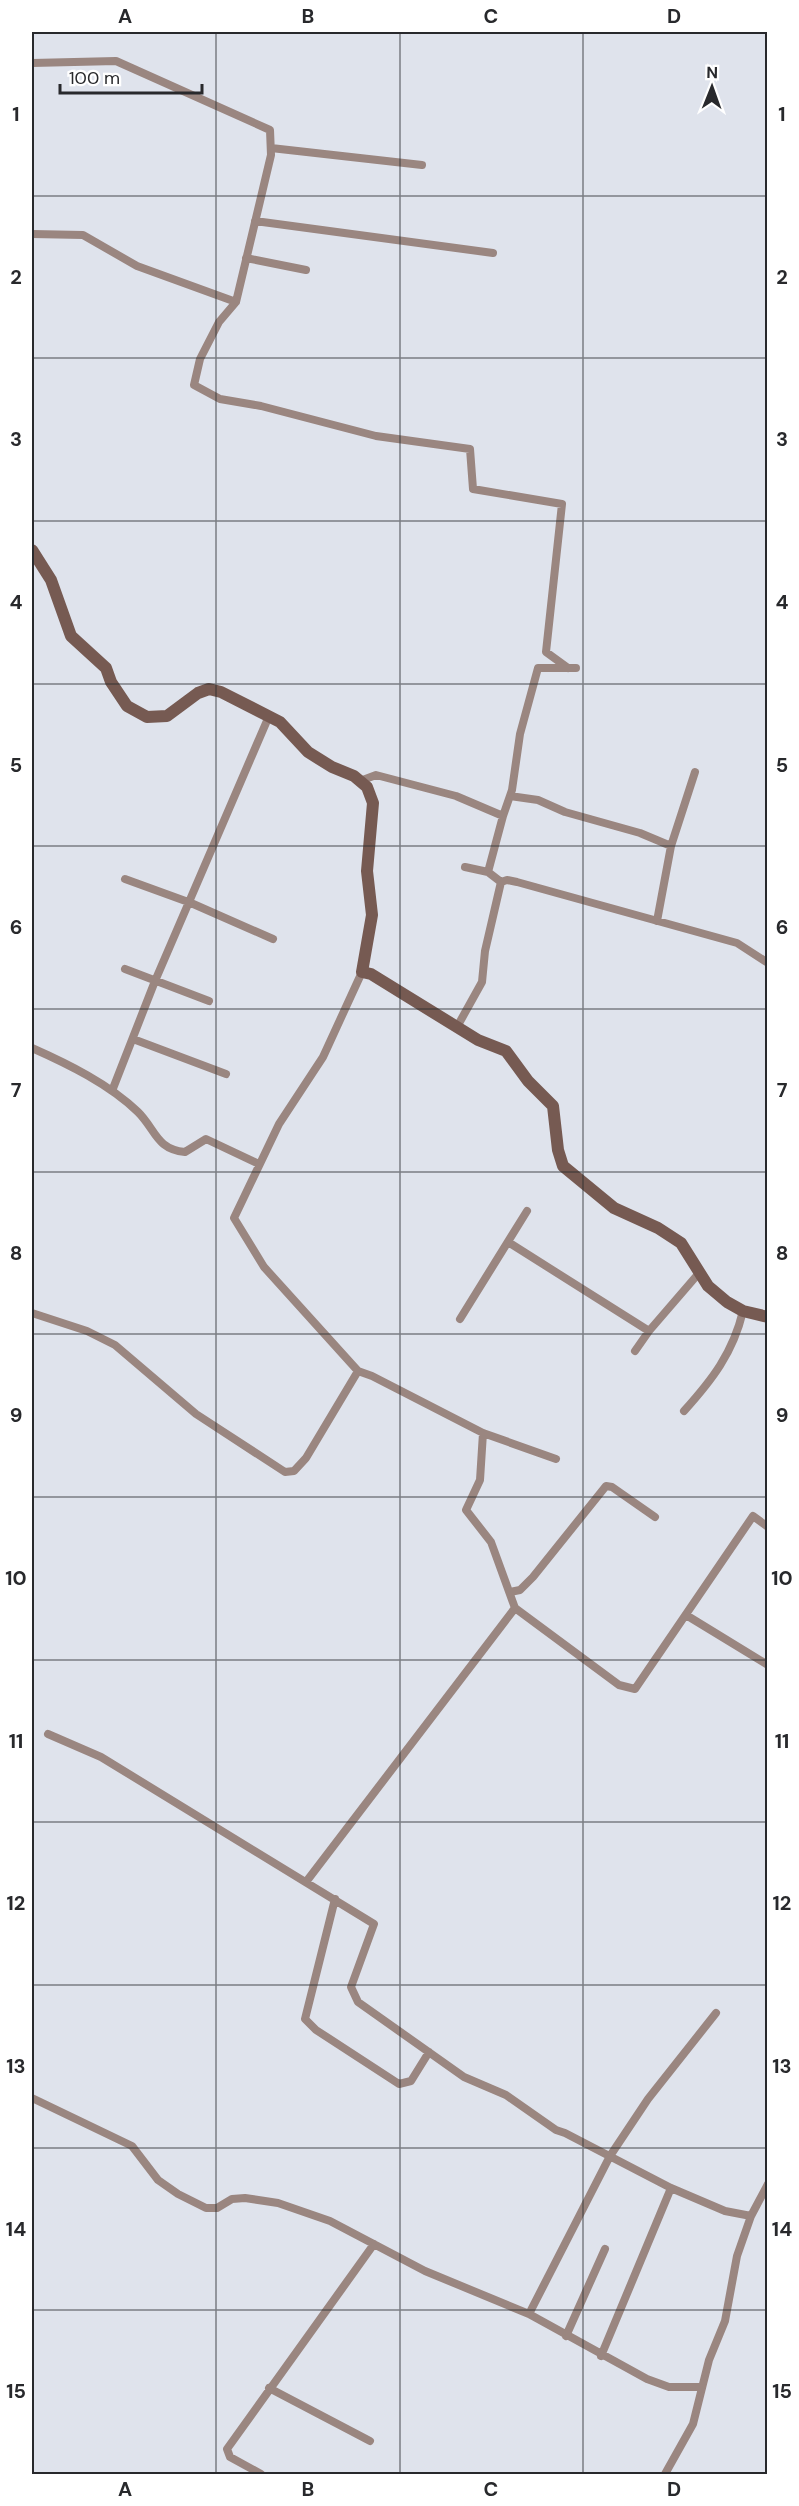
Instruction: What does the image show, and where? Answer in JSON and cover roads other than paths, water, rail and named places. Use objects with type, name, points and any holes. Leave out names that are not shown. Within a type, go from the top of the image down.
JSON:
[{"type":"street","points":[[32,63],[116,61],[270,130],[271,148],[236,302],[219,322],[200,359],[194,386],[220,399],[261,406],[376,436],[470,449],[473,489],[562,504],[546,652],[572,668],[538,668],[520,734],[510,796],[488,872]]},
{"type":"street","points":[[271,148],[422,165]]},
{"type":"street","points":[[255,221],[493,253]]},
{"type":"street","points":[[32,234],[83,235],[137,266],[236,302]]},
{"type":"street","points":[[246,258],[306,270]]},
{"type":"street","points":[[32,550],[51,580],[71,636],[106,668],[111,682],[127,706],[147,717],[167,716],[198,693],[209,689],[221,692],[280,722],[308,752],[367,787],[373,803],[367,871],[372,915],[362,972],[323,1057],[279,1124],[234,1218],[269,1273],[358,1371],[483,1433],[556,1459]]},
{"type":"street","points":[[112,1091],[156,981],[269,716]]},
{"type":"street","points":[[657,921],[671,846],[694,772]]},
{"type":"street","points":[[360,781],[376,775],[456,796],[503,816]]},
{"type":"street","points":[[510,796],[538,800],[565,812],[640,833],[671,846]]},
{"type":"street","points":[[465,867],[488,872],[501,882]]},
{"type":"street","points":[[125,879],[191,903],[273,939]]},
{"type":"street","points":[[501,882],[507,880],[517,882],[737,943],[768,963]]},
{"type":"street","points":[[457,1027],[482,982],[485,951],[501,882]]},
{"type":"street","points":[[125,969],[209,1001]]},
{"type":"street","points":[[362,972],[371,974],[478,1040],[506,1051],[528,1081],[553,1106],[558,1150],[563,1166],[614,1208],[658,1228],[681,1243],[708,1286],[743,1311],[768,1317]]},
{"type":"street","points":[[133,1038],[226,1074]]},
{"type":"street","points":[[32,1048],[112,1091],[139,1113],[163,1146],[185,1152],[206,1139],[259,1164]]},
{"type":"street","points":[[460,1319],[527,1211]]},
{"type":"street","points":[[508,1242],[649,1331]]},
{"type":"street","points":[[635,1351],[649,1331],[699,1273]]},
{"type":"street","points":[[684,1411],[710,1383],[736,1339],[743,1311]]},
{"type":"street","points":[[32,1313],[87,1331],[115,1345],[196,1414],[285,1472],[294,1471],[306,1458],[358,1371]]},
{"type":"street","points":[[483,1433],[480,1480],[466,1510],[491,1542],[515,1608],[619,1685],[630,1689],[635,1689],[753,1516],[768,1527]]},
{"type":"street","points":[[510,1592],[520,1590],[533,1577],[606,1486],[612,1487],[655,1517]]},
{"type":"street","points":[[306,1882],[515,1608]]},
{"type":"street","points":[[686,1615],[768,1665]]},
{"type":"street","points":[[48,1734],[101,1757],[374,1924],[351,1987],[353,1996],[358,2002],[464,2077],[506,2095],[556,2130],[671,2187],[725,2211],[752,2216]]},
{"type":"street","points":[[335,1899],[305,2019],[316,2030],[399,2084],[411,2082],[429,2052]]},
{"type":"street","points":[[529,2314],[610,2156],[648,2099],[716,2013]]},
{"type":"street","points":[[32,2098],[132,2146],[158,2180],[178,2194],[206,2208],[217,2208],[232,2199],[245,2198],[278,2203],[330,2221],[425,2271],[529,2314],[601,2356],[647,2379],[669,2387],[702,2387]]},
{"type":"street","points":[[665,2475],[693,2424],[709,2360],[725,2320],[736,2256],[768,2184]]},
{"type":"street","points":[[601,2356],[671,2187]]},
{"type":"street","points":[[261,2475],[230,2457],[227,2448],[374,2244]]},
{"type":"street","points":[[566,2336],[605,2248]]},
{"type":"street","points":[[269,2388],[370,2441]]}]
